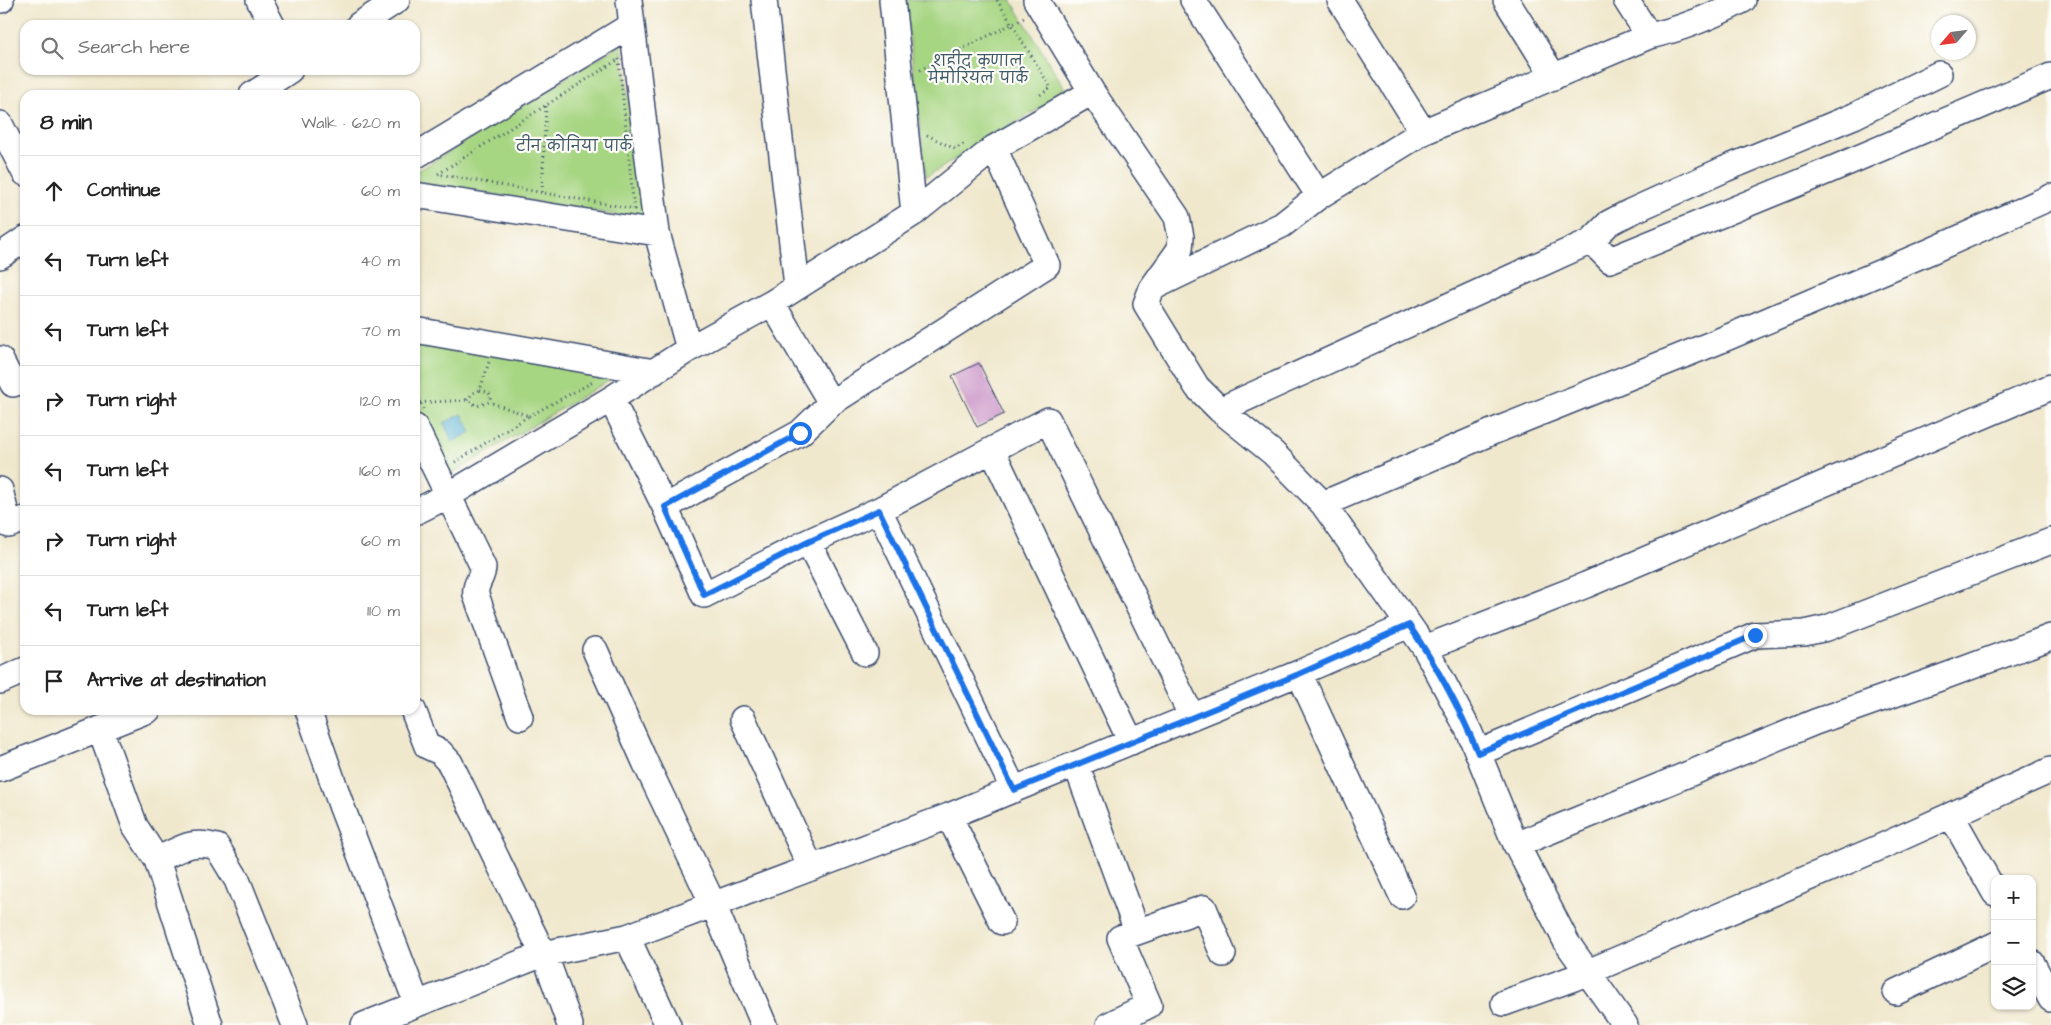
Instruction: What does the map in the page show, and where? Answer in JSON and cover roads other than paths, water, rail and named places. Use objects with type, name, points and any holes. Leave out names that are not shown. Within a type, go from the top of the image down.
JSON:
[{"type":"street","points":[[259,0],[269,20]]},
{"type":"street","points":[[367,20],[397,0]]},
{"type":"street","points":[[629,0],[657,233],[689,349]]},
{"type":"street","points":[[764,0],[797,286]]},
{"type":"street","points":[[892,0],[914,213]]},
{"type":"street","points":[[1193,0],[1319,196]]},
{"type":"street","points":[[1340,0],[1423,132]]},
{"type":"street","points":[[1506,0],[1554,77]]},
{"type":"street","points":[[1626,0],[1649,36]]},
{"type":"street","points":[[1152,288],[1282,225],[1319,196],[1423,132],[1649,36],[1674,31],[1708,18],[1743,0]]},
{"type":"street","points":[[1038,4],[1092,92],[1177,217],[1181,236],[1180,249],[1152,288],[1146,304],[1197,386],[1220,410],[1273,453],[1324,504],[1425,648],[1469,731],[1516,846],[1567,943],[1625,1025]]},
{"type":"street","points":[[420,153],[632,25]]},
{"type":"street","points":[[1220,410],[1591,241],[1609,223],[1630,212],[1725,169],[1854,116],[1939,74]]},
{"type":"street","points":[[260,90],[282,75]]},
{"type":"street","points":[[1591,241],[1610,260],[1823,174],[2051,76]]},
{"type":"street","points":[[420,509],[448,495],[611,399],[689,349],[772,303],[914,213],[994,148],[1092,92]]},
{"type":"street","points":[[0,124],[20,164]]},
{"type":"street","points":[[665,507],[800,433],[831,403],[1047,265],[994,148]]},
{"type":"street","points":[[420,196],[657,233]]},
{"type":"street","points":[[1324,504],[1492,432],[1747,329],[1931,251],[2051,197]]},
{"type":"street","points":[[0,256],[20,243]]},
{"type":"street","points":[[772,303],[831,403]]},
{"type":"street","points":[[420,331],[654,372]]},
{"type":"street","points":[[0,359],[13,384],[20,382]]},
{"type":"street","points":[[1425,648],[1586,585],[2051,387]]},
{"type":"street","points":[[611,399],[665,507],[704,595],[808,542],[879,510],[1048,420],[1192,717]]},
{"type":"street","points":[[420,420],[448,495],[483,567],[483,573],[475,588],[476,595],[520,717]]},
{"type":"street","points":[[992,450],[1132,742]]},
{"type":"street","points":[[0,490],[9,524],[20,521]]},
{"type":"street","points":[[879,510],[1014,790]]},
{"type":"street","points":[[1478,753],[1755,635],[1804,633],[1827,628],[2051,541]]},
{"type":"street","points":[[808,542],[865,653]]},
{"type":"street","points":[[364,1025],[543,954],[627,938],[948,816],[1299,674],[1409,625]]},
{"type":"street","points":[[1516,846],[1814,722],[2051,637]]},
{"type":"street","points":[[595,650],[645,762],[713,904],[764,1025]]},
{"type":"street","points":[[0,681],[20,672]]},
{"type":"street","points":[[1299,674],[1402,896]]},
{"type":"street","points":[[0,769],[135,715]]},
{"type":"street","points":[[310,715],[417,1004]]},
{"type":"street","points":[[415,715],[427,746],[440,752],[450,763],[543,954],[570,1025]]},
{"type":"street","points":[[743,719],[811,868]]},
{"type":"street","points":[[100,729],[135,826],[156,860],[210,1025]]},
{"type":"street","points":[[1076,764],[1137,931]]},
{"type":"street","points":[[1504,1003],[1563,982],[1876,849],[2051,770]]},
{"type":"street","points":[[1951,815],[1991,886]]},
{"type":"street","points":[[948,816],[1002,922]]},
{"type":"street","points":[[156,860],[191,843],[217,847],[237,880],[295,1025]]},
{"type":"street","points":[[1109,1025],[1149,1005],[1120,938],[1204,908],[1223,954]]},
{"type":"street","points":[[627,938],[668,1025]]},
{"type":"street","points":[[1896,992],[1991,946]]},
{"type":"street","points":[[2034,965],[2051,999]]},
{"type":"water","points":[[462,414],[471,432],[452,442],[444,423]]},
{"type":"park label","name":"शहीद कुणाल मेमोरियल पार्क","points":[[978,70]]},
{"type":"park label","name":"टीन कोनिया पार्क","points":[[574,146]]}]
